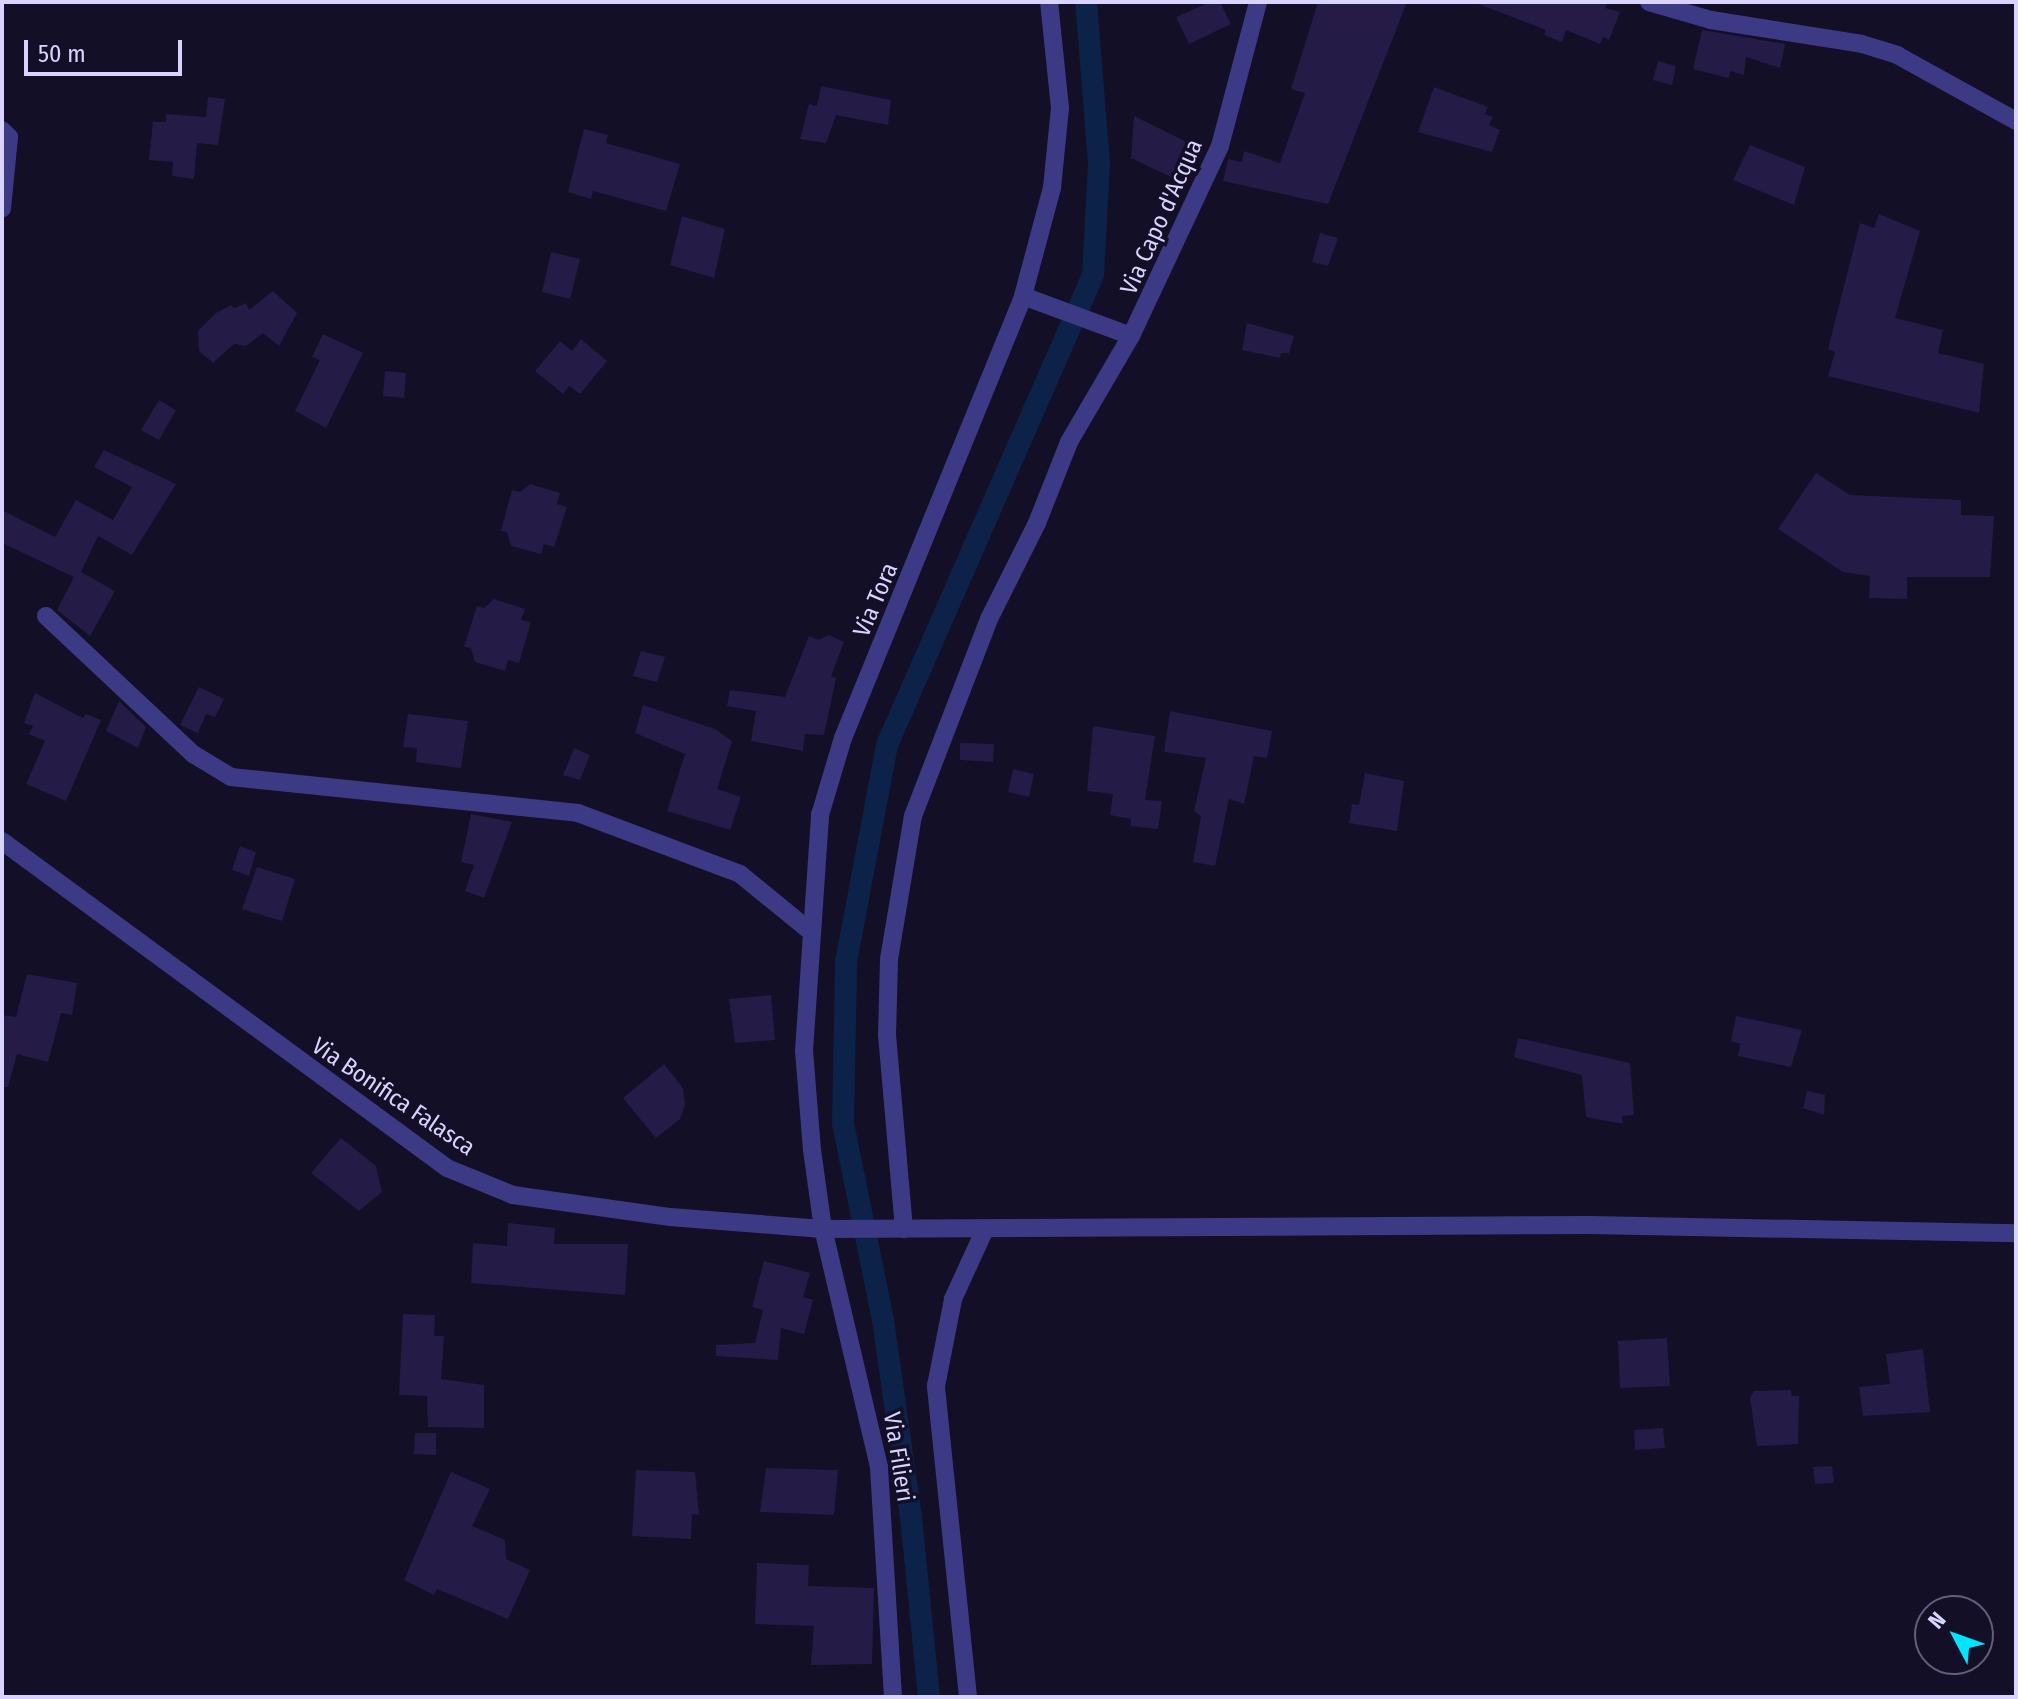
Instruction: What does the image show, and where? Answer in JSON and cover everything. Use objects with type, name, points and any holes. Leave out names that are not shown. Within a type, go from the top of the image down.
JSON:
[{"type":"street","name":"Via Tora","points":[[823,1229],[804,1051],[820,815],[843,738],[1028,298],[1052,188],[1060,108],[1049,2]]},
{"type":"street","name":"Via Capo d'Acqua","points":[[898,1229],[887,1036],[889,959],[910,828],[989,619],[1080,418],[1123,335],[1149,308],[1220,146],[1258,2]]},
{"type":"street","points":[[1649,2],[1711,20],[1862,44],[1897,55],[2016,121]]},
{"type":"street","points":[[2,130],[9,137],[2,209]]},
{"type":"street","points":[[1028,298],[1123,335]]},
{"type":"street","points":[[46,616],[193,754],[231,777],[578,813],[740,874],[810,931]]},
{"type":"street","name":"Via Bonifica Falasca","points":[[2,841],[447,1168],[513,1195],[670,1217],[823,1229],[1590,1225],[2016,1233]]},
{"type":"street","name":"Via Filieri","points":[[823,1229],[879,1467],[893,1697]]},
{"type":"street","points":[[968,1697],[936,1386],[953,1299],[985,1229]]},
{"type":"building","points":[[1210,2],[1220,2],[1231,24],[1189,44],[1176,17]]},
{"type":"building","points":[[1318,2],[1407,2],[1328,204],[1223,181],[1228,159],[1242,162],[1244,151],[1280,163],[1305,93],[1291,89]]},
{"type":"building","points":[[1473,2],[1608,2],[1605,8],[1620,12],[1609,40],[1603,37],[1600,44],[1566,30],[1562,42],[1544,35],[1546,30]]},
{"type":"building","points":[[1702,30],[1785,44],[1780,68],[1746,57],[1744,75],[1730,71],[1729,78],[1693,69]]},
{"type":"building","points":[[1658,61],[1676,66],[1672,85],[1653,80]]},
{"type":"building","points":[[821,86],[891,100],[888,125],[836,115],[826,143],[800,139],[809,104],[817,106]]},
{"type":"building","points":[[1434,87],[1488,107],[1485,114],[1493,117],[1489,125],[1500,130],[1492,152],[1418,132]]},
{"type":"building","points":[[208,97],[225,99],[218,145],[197,143],[194,179],[172,176],[173,162],[149,160],[153,122],[166,122],[166,114],[206,117]]},
{"type":"building","points":[[1134,116],[1193,145],[1177,180],[1131,158]]},
{"type":"building","points":[[584,129],[608,135],[606,143],[680,164],[666,211],[593,191],[591,199],[568,192]]},
{"type":"building","points":[[1750,145],[1805,167],[1794,205],[1733,180]]},
{"type":"building","points":[[1879,214],[1920,231],[1895,318],[1943,330],[1938,353],[1984,364],[1979,413],[1828,376],[1835,352],[1828,349],[1860,223],[1874,228]]},
{"type":"building","points":[[682,216],[725,229],[714,278],[670,265]]},
{"type":"building","points":[[1320,233],[1338,238],[1328,266],[1312,262]]},
{"type":"building","points":[[551,252],[580,259],[570,299],[542,292]]},
{"type":"building","points":[[273,291],[297,313],[279,346],[263,333],[246,346],[234,344],[213,363],[199,351],[198,331],[216,313],[231,305],[234,308],[246,303],[249,310]]},
{"type":"building","points":[[1247,323],[1294,336],[1289,353],[1281,353],[1280,358],[1242,350]]},
{"type":"building","points":[[323,334],[363,353],[326,428],[295,411],[320,360],[312,357]]},
{"type":"building","points":[[581,339],[607,361],[580,394],[569,386],[563,394],[535,371],[560,341],[572,351]]},
{"type":"building","points":[[385,371],[406,373],[404,398],[383,396]]},
{"type":"building","points":[[159,400],[176,410],[159,440],[141,430]]},
{"type":"building","points":[[104,450],[176,484],[132,555],[98,536],[81,572],[115,591],[90,636],[57,610],[74,577],[2,543],[2,510],[55,537],[76,500],[113,520],[132,487],[94,467]]},
{"type":"building","points":[[1816,473],[1850,495],[1961,500],[1961,515],[1994,516],[1990,577],[1907,577],[1907,599],[1869,598],[1870,576],[1843,572],[1778,529]]},
{"type":"building","points":[[530,484],[560,493],[557,504],[567,507],[554,547],[544,544],[541,554],[511,546],[507,532],[501,531],[512,490],[520,492]]},
{"type":"building","points":[[494,599],[525,609],[521,620],[531,622],[519,663],[508,660],[505,671],[475,662],[471,648],[464,647],[477,606],[484,608]]},
{"type":"building","points":[[829,635],[844,642],[831,676],[836,678],[824,735],[805,734],[803,751],[751,741],[756,711],[727,706],[730,690],[785,697],[809,636],[818,640]]},
{"type":"building","points":[[641,651],[665,657],[657,682],[633,676]]},
{"type":"building","points":[[199,687],[224,699],[215,717],[206,714],[198,733],[180,725]]},
{"type":"building","points":[[35,693],[83,718],[86,714],[101,720],[66,801],[26,784],[45,741],[29,734],[33,726],[24,723]]},
{"type":"building","points":[[119,701],[146,727],[138,748],[106,731]]},
{"type":"building","points":[[643,705],[715,729],[732,741],[717,789],[741,797],[730,830],[667,811],[685,754],[635,733]]},
{"type":"building","points":[[1170,711],[1272,731],[1267,758],[1254,756],[1244,804],[1229,799],[1215,866],[1193,862],[1201,816],[1194,811],[1206,758],[1164,752]]},
{"type":"building","points":[[408,714],[468,721],[461,768],[416,762],[417,748],[403,747]]},
{"type":"building","points":[[1093,726],[1155,736],[1145,800],[1162,801],[1158,829],[1131,826],[1131,819],[1110,815],[1113,794],[1087,791]]},
{"type":"building","points":[[960,743],[994,744],[993,762],[960,760]]},
{"type":"building","points":[[574,748],[590,755],[580,780],[563,775]]},
{"type":"building","points":[[1013,769],[1034,774],[1029,797],[1008,792]]},
{"type":"building","points":[[1365,773],[1404,781],[1397,831],[1349,823],[1352,804],[1359,805]]},
{"type":"building","points":[[471,814],[512,822],[484,898],[465,891],[474,865],[461,862]]},
{"type":"building","points":[[240,846],[256,852],[249,876],[232,870]]},
{"type":"building","points":[[257,867],[295,879],[282,921],[242,909]]},
{"type":"building","points":[[27,974],[77,983],[72,1015],[61,1013],[48,1062],[17,1054],[8,1087],[2,1087],[2,1015],[16,1017]]},
{"type":"building","points":[[771,995],[775,1040],[735,1043],[729,999]]},
{"type":"building","points":[[1736,1016],[1802,1030],[1791,1067],[1738,1056],[1740,1044],[1731,1041]]},
{"type":"building","points":[[1518,1038],[1630,1063],[1634,1115],[1622,1116],[1623,1124],[1586,1117],[1582,1075],[1514,1057]]},
{"type":"building","points":[[664,1064],[683,1088],[685,1105],[680,1119],[656,1138],[623,1098]]},
{"type":"building","points":[[1807,1091],[1825,1095],[1824,1115],[1803,1108]]},
{"type":"building","points":[[341,1138],[376,1166],[382,1192],[359,1211],[311,1173]]},
{"type":"building","points":[[508,1223],[555,1228],[554,1244],[628,1244],[625,1295],[471,1283],[473,1243],[507,1246]]},
{"type":"building","points":[[764,1261],[810,1273],[803,1297],[813,1300],[804,1334],[781,1328],[778,1360],[716,1356],[716,1345],[755,1343],[763,1310],[752,1307]]},
{"type":"building","points":[[403,1314],[435,1315],[434,1336],[444,1336],[441,1379],[484,1385],[484,1428],[428,1427],[427,1396],[399,1395]]},
{"type":"building","points":[[1667,1338],[1670,1386],[1620,1388],[1618,1341]]},
{"type":"building","points":[[1923,1349],[1930,1412],[1863,1416],[1859,1387],[1890,1384],[1886,1354]]},
{"type":"building","points":[[1791,1390],[1792,1396],[1799,1396],[1798,1444],[1757,1446],[1750,1398],[1754,1391]]},
{"type":"building","points":[[1663,1428],[1665,1448],[1635,1450],[1634,1430]]},
{"type":"building","points":[[415,1433],[436,1433],[436,1455],[414,1454]]},
{"type":"building","points":[[1832,1466],[1834,1483],[1815,1484],[1813,1467]]},
{"type":"building","points":[[766,1468],[838,1470],[834,1515],[760,1512]]},
{"type":"building","points":[[636,1470],[695,1472],[699,1515],[692,1514],[691,1539],[632,1536]]},
{"type":"building","points":[[451,1472],[490,1489],[472,1526],[505,1540],[506,1559],[530,1570],[508,1619],[437,1589],[434,1595],[404,1580]]},
{"type":"building","points":[[757,1563],[809,1565],[808,1586],[874,1588],[872,1664],[811,1665],[814,1626],[755,1624]]},
{"type":"waterway","points":[[929,1697],[911,1517],[883,1320],[843,1124],[846,962],[887,745],[1093,275],[1099,163],[1086,2]]}]
